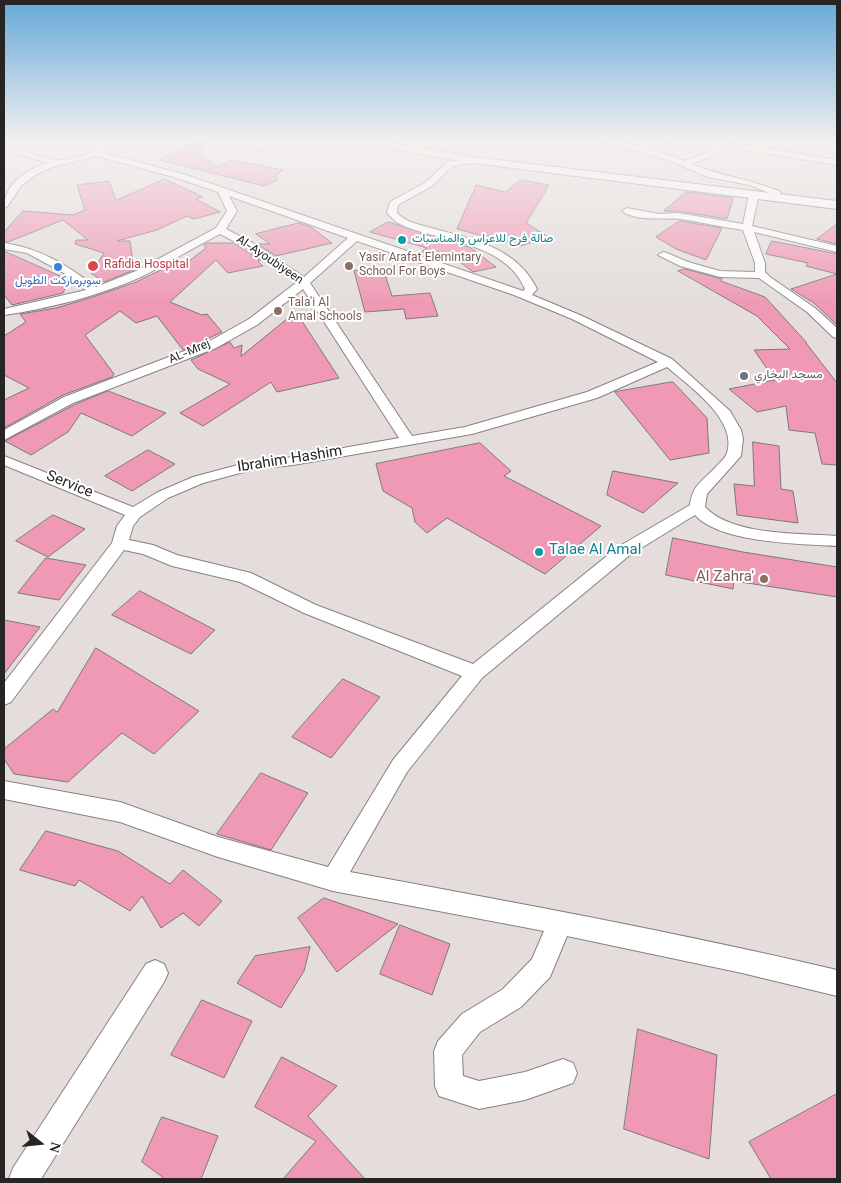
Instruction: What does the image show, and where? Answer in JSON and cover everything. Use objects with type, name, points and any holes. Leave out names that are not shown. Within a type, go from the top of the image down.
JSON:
[{"type":"main road","points":[[771,196],[837,205]]},
{"type":"main road","points":[[800,196],[837,201]]},
{"type":"street","points":[[220,230],[232,211],[224,196]]},
{"type":"street","points":[[239,196],[356,236],[390,251],[525,296],[576,317],[668,362],[695,384],[725,414],[734,430],[736,439],[734,456],[699,493],[696,499],[696,507],[702,515],[723,528],[764,535],[837,541]]},
{"type":"street","points":[[407,196],[393,204],[392,213],[405,223],[482,246],[515,264],[529,282],[531,289],[525,296]]},
{"type":"street","points":[[754,196],[747,228],[763,275]]},
{"type":"street","points":[[626,211],[659,217],[678,216],[747,228],[837,249]]},
{"type":"street","name":"Al-Ayoubiyeen","points":[[4,312],[40,306],[139,274],[192,243],[220,230],[248,244],[304,282],[408,441]]},
{"type":"street","name":"AL-Mrej","points":[[4,436],[76,396],[169,363],[213,344],[253,322],[304,282],[356,236]]},
{"type":"street","points":[[4,246],[30,251],[68,271],[93,290]]},
{"type":"street","points":[[663,256],[720,274],[763,275],[811,310],[837,334]]},
{"type":"street","points":[[4,325],[40,306]]},
{"type":"street","name":"Ibrahim Hashim","points":[[134,513],[180,487],[225,471],[467,431],[592,395],[668,362]]},
{"type":"street","name":"Service","points":[[4,460],[134,513]]},
{"type":"street","points":[[333,880],[400,766],[475,673],[624,551],[696,507]]},
{"type":"street","points":[[4,697],[120,544],[125,526],[134,513]]},
{"type":"street","points":[[120,544],[147,549],[172,560],[245,577],[310,609],[475,673]]},
{"type":"street","points":[[4,790],[120,812],[218,847],[333,880],[742,960],[837,983]]},
{"type":"street","points":[[560,923],[541,968],[512,998],[470,1023],[448,1052],[449,1086],[479,1095],[525,1086],[563,1073]]},
{"type":"street","points":[[24,1179],[155,973]]},
{"type":"building","points":[[81,196],[115,196],[116,200],[125,196],[201,196],[203,197],[196,199],[220,212],[194,219],[187,216],[157,230],[117,241],[130,241],[134,270],[104,282],[91,273],[104,253],[75,244],[76,240],[88,240],[63,220],[8,242],[4,241],[4,232],[23,211],[73,215],[85,210]]},
{"type":"building","points":[[471,196],[542,196],[526,223],[548,237],[521,246],[457,229]]},
{"type":"building","points":[[681,196],[733,198],[727,219],[678,211],[664,211]]},
{"type":"building","points":[[680,221],[722,228],[706,260],[676,249],[656,237]]},
{"type":"building","points":[[388,222],[471,248],[496,267],[473,272],[451,255],[444,259],[421,252],[427,248],[370,232]]},
{"type":"building","points":[[299,223],[311,227],[332,243],[276,256],[257,244],[270,244],[256,234]]},
{"type":"building","points":[[837,224],[837,244],[817,239]]},
{"type":"building","points":[[772,241],[837,254],[837,274],[806,266],[808,263],[766,254]]},
{"type":"building","points":[[208,243],[233,243],[261,260],[258,261],[263,266],[228,273],[216,260],[170,302],[202,315],[207,314],[222,332],[183,350],[157,316],[136,323],[120,311],[85,335],[114,374],[112,377],[63,395],[4,428],[4,400],[29,388],[4,375],[4,336],[26,322],[20,314],[56,308],[136,282],[169,266],[181,267],[206,248],[204,245]]},
{"type":"building","points":[[4,251],[69,280],[63,293],[12,305],[4,295]]},
{"type":"building","points":[[383,268],[392,296],[430,293],[438,316],[406,319],[404,309],[365,312],[354,271]]},
{"type":"building","points":[[685,269],[722,279],[721,281],[765,297],[807,343],[837,383],[837,465],[822,464],[815,433],[789,430],[786,406],[757,412],[729,389],[775,380],[754,350],[790,349],[757,316],[678,271]]},
{"type":"building","points":[[837,274],[837,325],[814,303],[791,289]]},
{"type":"building","points":[[296,312],[339,378],[277,392],[271,382],[203,426],[180,413],[230,384],[198,369],[191,360],[230,342],[234,348],[242,345],[241,356]]},
{"type":"building","points":[[673,382],[707,418],[709,453],[670,460],[615,392]]},
{"type":"building","points":[[108,391],[166,413],[132,436],[81,413],[68,432],[31,455],[5,441],[74,405]]},
{"type":"building","points":[[753,442],[779,446],[781,489],[793,491],[798,523],[737,515],[734,484],[754,486]]},
{"type":"building","points":[[480,443],[511,471],[504,476],[601,526],[545,574],[447,518],[427,533],[415,522],[412,508],[383,491],[376,464]]},
{"type":"building","points":[[148,450],[175,464],[132,491],[105,476]]},
{"type":"building","points":[[613,471],[678,483],[643,513],[607,495]]},
{"type":"building","points":[[53,515],[85,529],[48,557],[16,541]]},
{"type":"building","points":[[673,538],[743,552],[837,567],[837,597],[734,581],[733,589],[666,575]]},
{"type":"building","points":[[46,558],[86,565],[59,600],[18,593]]},
{"type":"building","points":[[140,591],[215,630],[191,654],[112,615]]},
{"type":"building","points":[[4,620],[40,627],[4,674]]},
{"type":"building","points":[[96,648],[199,711],[154,754],[122,733],[68,782],[14,774],[4,759],[4,749],[53,709],[57,712]]},
{"type":"building","points":[[343,679],[380,697],[331,758],[292,737]]},
{"type":"building","points":[[261,773],[308,793],[271,850],[217,834]]},
{"type":"building","points":[[46,831],[118,851],[170,884],[183,870],[222,901],[199,926],[183,913],[161,928],[142,896],[130,911],[79,880],[75,886],[20,870]]},
{"type":"building","points":[[324,898],[398,924],[337,972],[298,918]]},
{"type":"building","points":[[400,925],[450,944],[432,995],[380,974]]},
{"type":"building","points":[[310,947],[304,971],[281,1008],[237,983],[255,956]]},
{"type":"building","points":[[202,1000],[252,1021],[224,1078],[171,1055]]},
{"type":"building","points":[[638,1029],[717,1055],[709,1159],[624,1129]]},
{"type":"building","points":[[282,1057],[337,1086],[308,1116],[365,1179],[283,1179],[316,1141],[255,1107]]},
{"type":"building","points":[[837,1094],[837,1179],[771,1179],[749,1142]]},
{"type":"building","points":[[162,1117],[218,1136],[201,1179],[165,1179],[142,1162]]},
{"type":"place","name":"صالة فرح للاعراس والمناسبات","points":[[402,240]]},
{"type":"place","name":"Rafidia Hospital","points":[[93,266]]},
{"type":"place","name":"Yasir Arafat Elemintary School For Boys","points":[[349,266]]},
{"type":"place","name":"سوبرماركت الطويل","points":[[58,267]]},
{"type":"place","name":"Tala'i Al Amal Schools","points":[[278,311]]},
{"type":"place","name":"مسجد البخاري","points":[[744,376]]},
{"type":"place","name":"Talae Al Amal","points":[[539,552]]},
{"type":"place","name":"Al Zahra'","points":[[764,579]]}]
